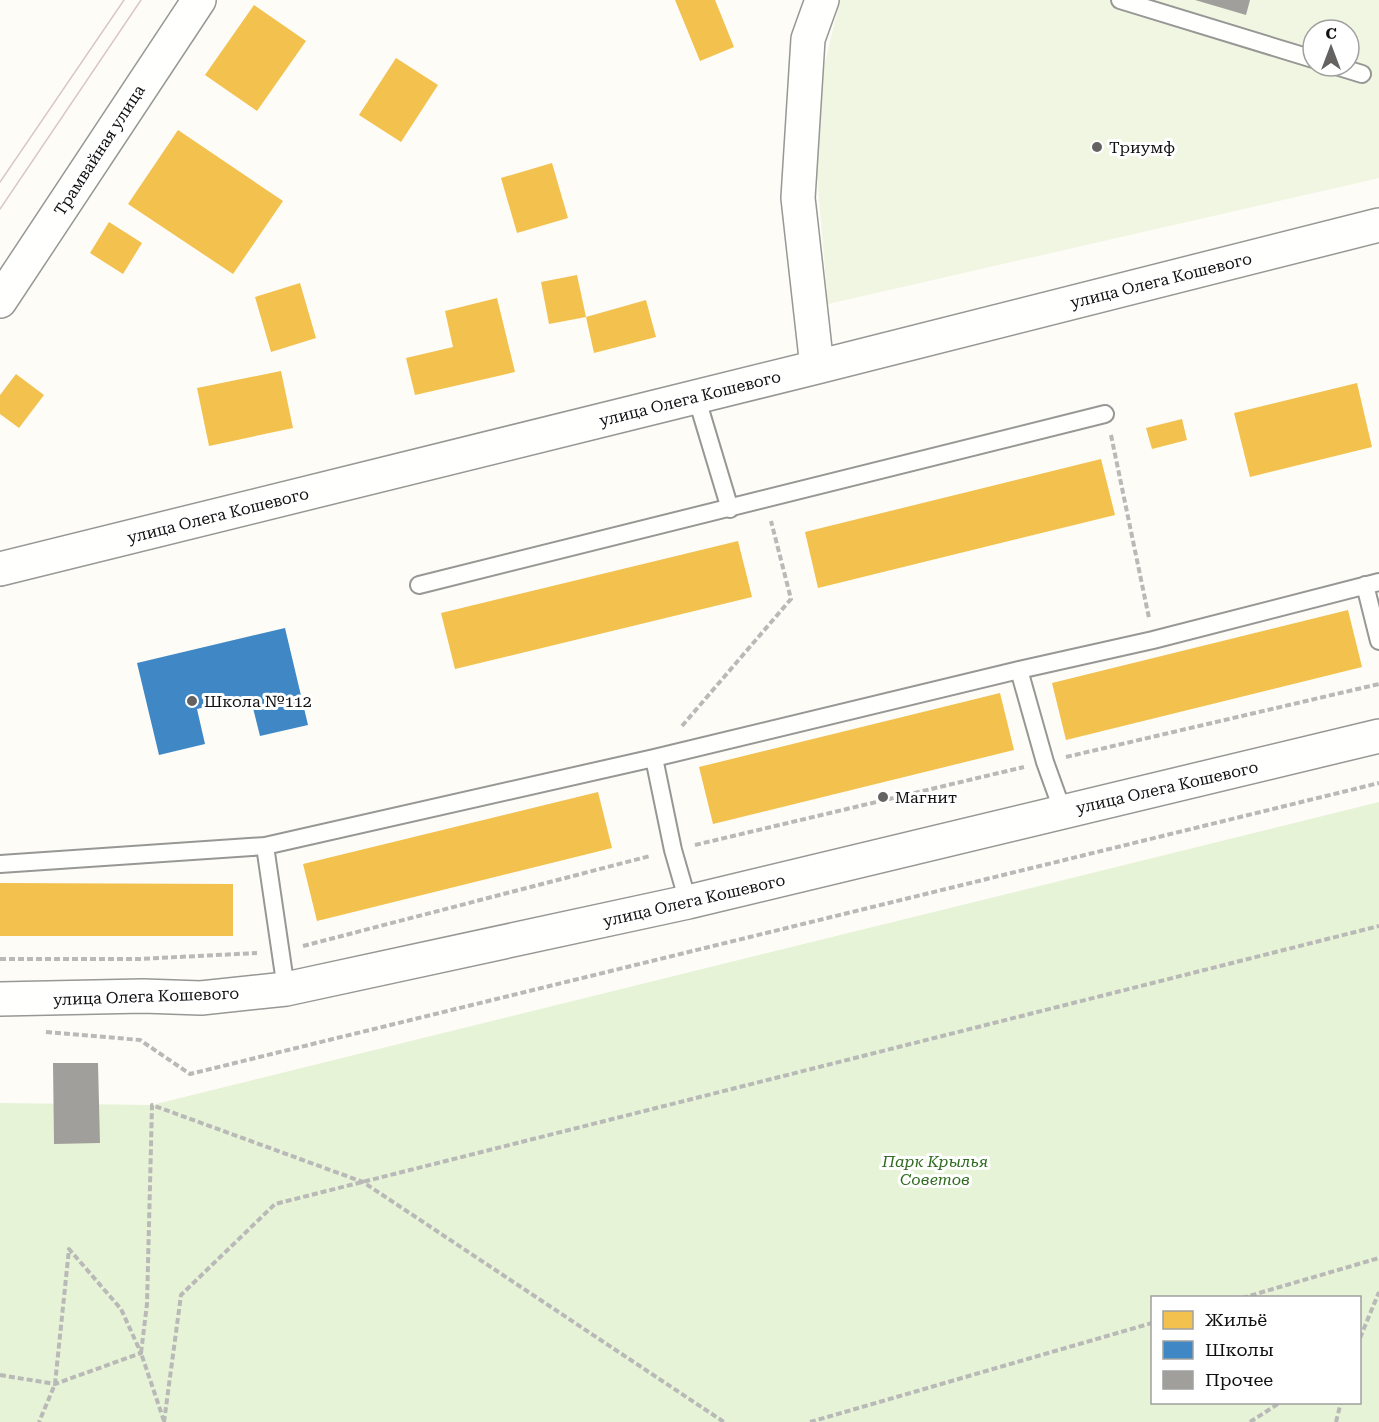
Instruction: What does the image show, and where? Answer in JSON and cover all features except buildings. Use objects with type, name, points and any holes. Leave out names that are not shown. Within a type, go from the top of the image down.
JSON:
[{"type":"street","name":"Трамвайная улица","points":[[0,301],[199,0]]},
{"type":"street","points":[[817,367],[798,198],[808,39],[822,0]]},
{"type":"street","name":"улица Олега Кошевого","points":[[0,569],[1379,225]]},
{"type":"street","name":"улица Олега Кошевого","points":[[0,999],[143,996],[201,998],[286,989],[688,902],[1379,736]]},
{"type":"lane","points":[[1120,0],[1301,55]]},
{"type":"lane","points":[[696,396],[730,509]]},
{"type":"lane","points":[[419,585],[1106,414]]},
{"type":"lane","points":[[0,864],[265,846],[654,758],[1153,640],[1372,583],[1379,641]]},
{"type":"lane","points":[[1019,670],[1063,812]]},
{"type":"lane","points":[[654,758],[673,850],[688,902]]},
{"type":"lane","points":[[265,846],[286,989]]},
{"type":"path","points":[[1106,414],[1119,466],[1153,640]]},
{"type":"path","points":[[654,758],[791,599],[765,500]]},
{"type":"path","points":[[35,1031],[140,1040],[190,1074],[1379,783]]},
{"type":"path","points":[[164,1422],[181,1295],[275,1204],[1379,926]]},
{"type":"path","points":[[141,1353],[147,1304],[152,1105],[363,1182],[724,1422]]},
{"type":"path","points":[[39,1422],[56,1384],[69,1249],[121,1309],[141,1353],[164,1422]]},
{"type":"path","points":[[1249,1296],[1379,1258]]},
{"type":"path","points":[[1361,1333],[1379,1292]]},
{"type":"path","points":[[810,1422],[1151,1323]]},
{"type":"path","points":[[0,1375],[56,1384],[141,1353]]},
{"type":"path","points":[[1250,1422],[1278,1404]]},
{"type":"path","points":[[1336,1422],[1340,1404]]},
{"type":"green space","name":"Триумф","points":[[840,0],[1379,0],[1379,178],[828,304],[812,117]]},
{"type":"green space","name":"Парк Крылья Советов","points":[[1379,802],[1379,1422],[0,1422],[0,1103],[152,1105]]},
{"type":"tram line","points":[[0,182],[124,0]]},
{"type":"tram line","points":[[0,209],[141,0]]},
{"type":"place","name":"Триумф","points":[[1097,147]]},
{"type":"place","name":"Школа №112","points":[[192,701]]},
{"type":"place","name":"Магнит","points":[[883,797]]}]
